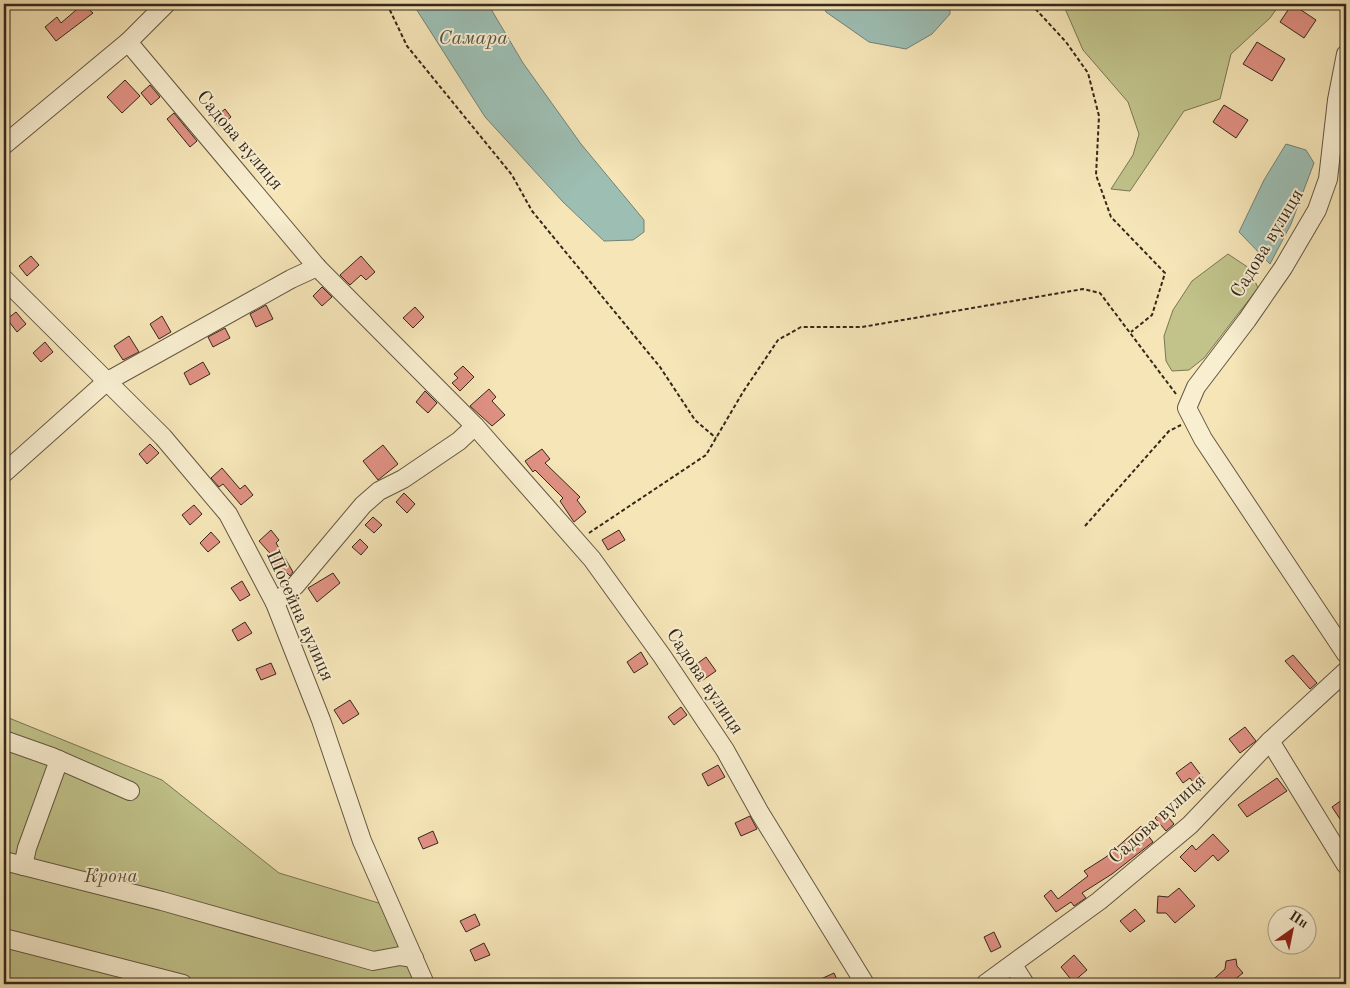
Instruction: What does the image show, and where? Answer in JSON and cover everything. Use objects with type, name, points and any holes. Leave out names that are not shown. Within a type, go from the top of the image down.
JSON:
[{"type":"street","points":[[4,145],[128,42],[166,4]]},
{"type":"street","name":"Садова вулиця","points":[[128,42],[317,267],[476,426],[576,541],[662,656],[725,750],[760,813],[865,984]]},
{"type":"street","name":"Садова вулиця","points":[[1189,414],[1196,386],[1268,290],[1317,210],[1328,179],[1342,103],[1346,54]]},
{"type":"street","points":[[4,473],[106,382],[291,279],[317,267]]},
{"type":"street","name":"Шосейна вулиця","points":[[4,279],[163,437],[228,514],[275,603],[321,720],[362,841],[425,984]]},
{"type":"street","points":[[1189,414],[1346,654]]},
{"type":"street","points":[[275,603],[295,586],[363,505],[378,491],[403,479],[451,447],[476,426]]},
{"type":"street","name":"Садова вулиця","points":[[985,984],[1013,966],[1099,901],[1190,825],[1270,741],[1346,671]]},
{"type":"street","points":[[4,740],[59,760],[130,791]]},
{"type":"street","points":[[1270,741],[1346,865]]},
{"type":"street","points":[[23,866],[27,848],[59,760]]},
{"type":"street","points":[[4,861],[162,901],[372,961],[400,956],[414,958]]},
{"type":"street","points":[[4,938],[183,984]]},
{"type":"street","points":[[1013,966],[1025,984]]},
{"type":"path","points":[[386,4],[407,46],[512,175],[532,211],[660,367],[695,420],[716,438]]},
{"type":"path","points":[[1031,4],[1066,42],[1088,73],[1099,116],[1096,175],[1111,217],[1165,273],[1152,315],[1131,332]]},
{"type":"path","points":[[576,541],[706,455],[743,392],[778,340],[801,327],[862,327],[1083,289],[1100,292],[1189,414],[1169,431],[1085,526]]},
{"type":"green space","points":[[1063,4],[1280,4],[1270,18],[1231,54],[1220,99],[1184,111],[1130,191],[1111,189],[1133,155],[1139,134],[1128,102],[1083,50]]},
{"type":"green space","points":[[1228,254],[1249,268],[1258,288],[1204,358],[1189,370],[1172,371],[1166,361],[1164,336],[1173,310],[1192,281]]},
{"type":"green space","name":"Крона","points":[[4,716],[162,780],[279,873],[382,904],[416,984],[4,984]]},
{"type":"water","name":"Самара","points":[[413,4],[488,4],[523,63],[581,144],[644,220],[644,232],[633,240],[604,241],[563,202],[485,117]]},
{"type":"water","points":[[823,4],[950,4],[950,14],[932,34],[906,49],[869,42],[826,12]]},
{"type":"water","points":[[1286,144],[1306,150],[1314,163],[1291,224],[1270,264],[1239,232],[1264,180]]},
{"type":"building","points":[[83,4],[93,13],[56,41],[45,27],[57,17],[61,23]]},
{"type":"building","points":[[1292,4],[1316,20],[1304,38],[1280,22]]},
{"type":"building","points":[[1257,42],[1285,59],[1272,81],[1243,64]]},
{"type":"building","points":[[125,80],[140,96],[122,113],[107,97]]},
{"type":"building","points":[[150,85],[160,97],[151,105],[141,93]]},
{"type":"building","points":[[1224,105],[1248,120],[1236,138],[1213,122]]},
{"type":"building","points":[[225,109],[231,117],[219,127],[213,119]]},
{"type":"building","points":[[174,113],[197,141],[190,147],[167,119]]},
{"type":"building","points":[[31,256],[39,265],[27,276],[19,266]]},
{"type":"building","points":[[361,256],[375,272],[366,280],[361,275],[350,285],[340,275]]},
{"type":"building","points":[[322,287],[332,297],[322,306],[313,296]]},
{"type":"building","points":[[266,305],[273,319],[256,327],[250,314]]},
{"type":"building","points":[[415,307],[424,317],[413,328],[403,318]]},
{"type":"building","points":[[16,312],[26,324],[17,332],[7,319]]},
{"type":"building","points":[[162,316],[171,332],[159,339],[150,324]]},
{"type":"building","points":[[225,328],[230,338],[213,347],[208,337]]},
{"type":"building","points":[[129,336],[139,352],[123,360],[114,346]]},
{"type":"building","points":[[45,342],[53,352],[41,362],[33,353]]},
{"type":"building","points":[[203,362],[210,374],[190,385],[184,373]]},
{"type":"building","points":[[463,366],[474,377],[460,391],[452,383],[458,378],[454,374]]},
{"type":"building","points":[[489,389],[496,397],[492,401],[505,415],[492,426],[470,406]]},
{"type":"building","points":[[425,391],[437,403],[428,413],[416,402]]},
{"type":"building","points":[[150,444],[159,453],[147,464],[139,454]]},
{"type":"building","points":[[383,445],[398,464],[378,480],[363,461]]},
{"type":"building","points":[[542,449],[550,459],[545,463],[580,497],[577,500],[586,512],[574,522],[560,501],[563,498],[535,470],[533,472],[525,461]]},
{"type":"building","points":[[222,468],[240,489],[245,485],[253,495],[241,505],[223,484],[219,487],[211,478]]},
{"type":"building","points":[[404,493],[415,504],[407,513],[396,502]]},
{"type":"building","points":[[194,505],[202,514],[190,525],[182,515]]},
{"type":"building","points":[[373,517],[382,525],[374,533],[365,525]]},
{"type":"building","points":[[271,530],[279,540],[276,543],[293,572],[290,576],[285,571],[280,574],[272,560],[275,559],[259,541]]},
{"type":"building","points":[[619,530],[625,540],[608,550],[602,540]]},
{"type":"building","points":[[211,532],[220,542],[208,552],[200,543]]},
{"type":"building","points":[[360,539],[368,547],[361,555],[352,547]]},
{"type":"building","points":[[333,573],[340,583],[317,602],[308,588]]},
{"type":"building","points":[[242,581],[250,595],[240,601],[231,588]]},
{"type":"building","points":[[245,622],[252,633],[238,641],[232,630]]},
{"type":"building","points":[[641,652],[648,664],[634,673],[627,662]]},
{"type":"building","points":[[1293,655],[1317,683],[1310,689],[1285,661]]},
{"type":"building","points":[[706,657],[716,671],[700,682],[690,669]]},
{"type":"building","points":[[271,663],[276,674],[261,680],[256,669]]},
{"type":"building","points":[[350,700],[359,714],[343,724],[334,710]]},
{"type":"building","points":[[681,707],[687,715],[674,725],[668,717]]},
{"type":"building","points":[[1245,727],[1256,741],[1240,753],[1229,739]]},
{"type":"building","points":[[1191,762],[1203,778],[1195,785],[1190,778],[1183,783],[1176,773]]},
{"type":"building","points":[[718,765],[725,777],[708,786],[702,774]]},
{"type":"building","points":[[1277,778],[1287,791],[1247,817],[1238,805]]},
{"type":"building","points":[[1346,797],[1346,828],[1332,807]]},
{"type":"building","points":[[1163,811],[1174,824],[1166,831],[1155,818]]},
{"type":"building","points":[[750,816],[757,829],[741,836],[735,823]]},
{"type":"building","points":[[1141,826],[1153,842],[1112,874],[1082,893],[1086,898],[1074,906],[1071,902],[1056,912],[1044,896],[1051,890],[1058,899],[1088,876],[1084,871],[1106,857]]},
{"type":"building","points":[[433,831],[438,843],[423,849],[418,838]]},
{"type":"building","points":[[1213,834],[1229,851],[1218,861],[1213,855],[1195,872],[1180,857],[1192,845],[1196,850]]},
{"type":"building","points":[[1179,888],[1195,906],[1175,923],[1166,913],[1157,913],[1158,896],[1168,897]]},
{"type":"building","points":[[1135,909],[1145,921],[1130,932],[1120,921]]},
{"type":"building","points":[[475,914],[480,925],[466,932],[460,921]]},
{"type":"building","points":[[994,932],[1001,947],[991,952],[984,937]]},
{"type":"building","points":[[484,943],[490,955],[475,961],[470,950]]},
{"type":"building","points":[[1074,955],[1087,970],[1073,982],[1061,967]]},
{"type":"building","points":[[1236,959],[1237,966],[1243,973],[1229,984],[1208,984],[1225,969],[1226,961]]},
{"type":"building","points":[[834,973],[839,984],[810,984]]}]
